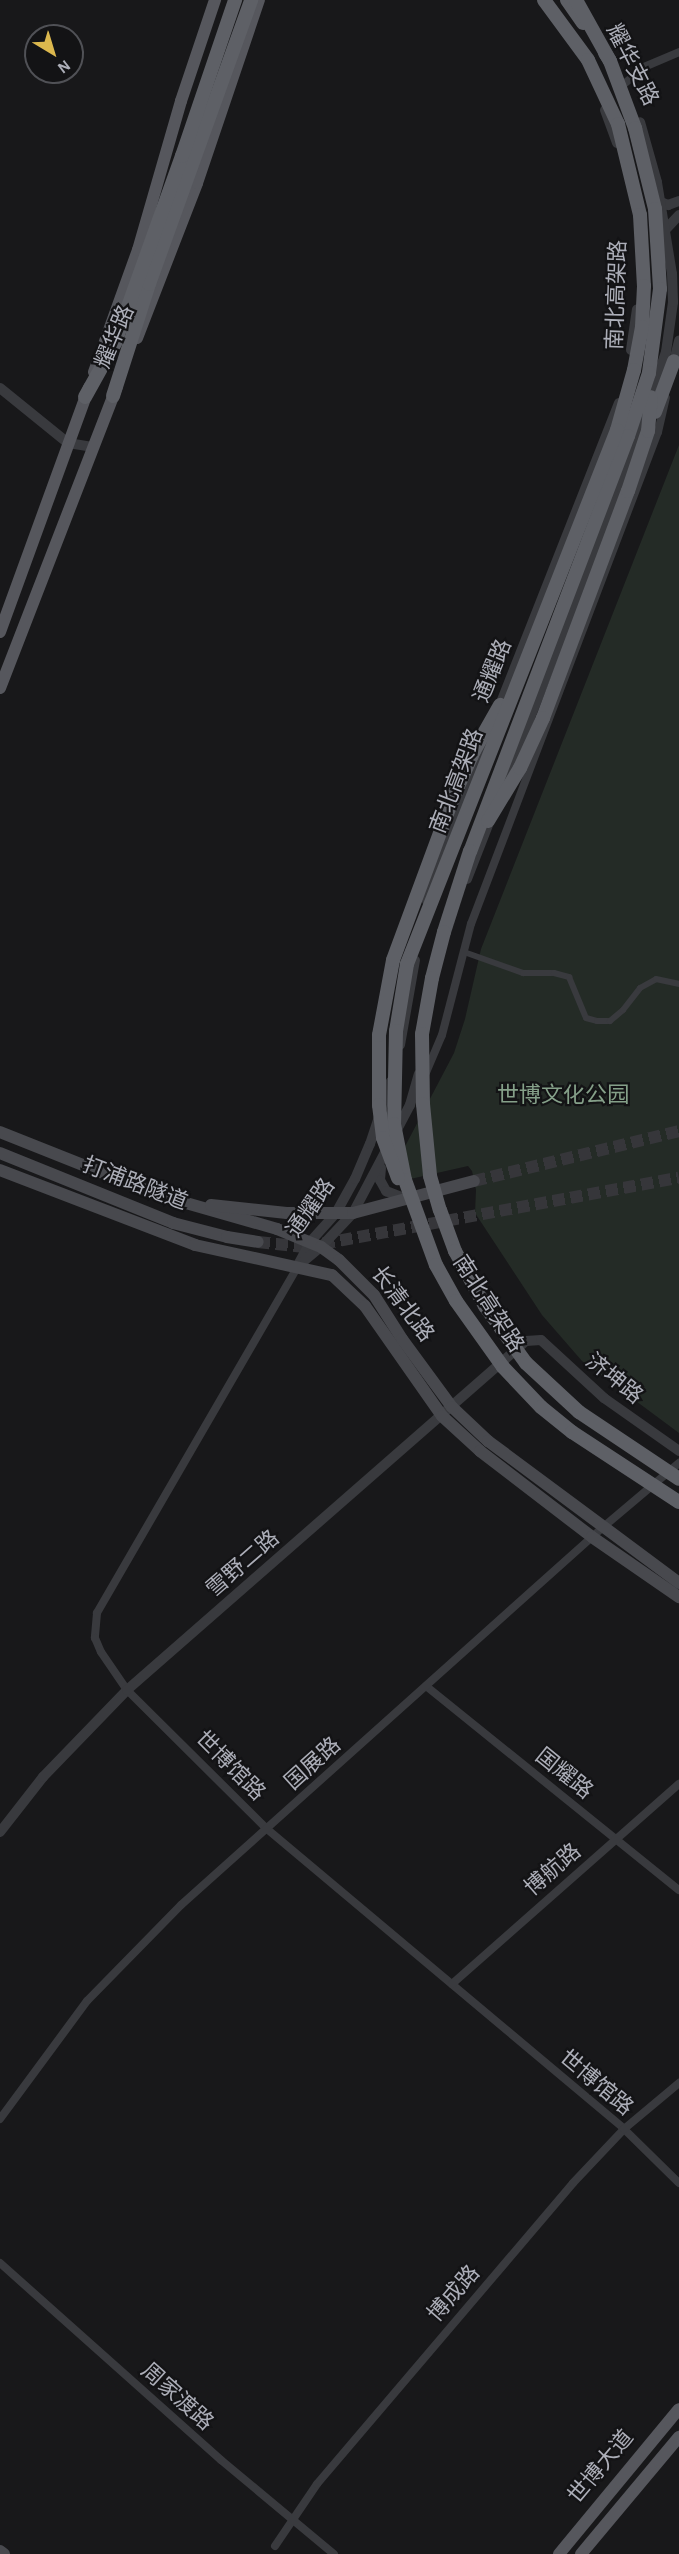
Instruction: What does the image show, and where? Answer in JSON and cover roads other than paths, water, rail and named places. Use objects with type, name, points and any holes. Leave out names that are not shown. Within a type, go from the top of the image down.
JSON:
[{"type":"highway","points":[[113,396],[189,156],[235,0]]},
{"type":"highway","points":[[86,397],[115,343],[251,0]]},
{"type":"highway","name":"南北高架路","points":[[544,0],[588,60],[618,124],[640,215],[644,286],[642,327],[634,370],[617,430],[407,964],[396,1031],[394,1124],[405,1180],[436,1265],[456,1301],[503,1367],[541,1407],[572,1432],[679,1502]]},
{"type":"highway","name":"南北高架路","points":[[567,0],[610,61],[635,128],[655,209],[660,289],[649,373],[628,436],[470,851],[432,978],[422,1034],[425,1139],[430,1176],[455,1251],[485,1306],[526,1363],[579,1412],[679,1479]]},
{"type":"highway","points":[[575,0],[610,61]]},
{"type":"highway","points":[[470,851],[520,768],[543,718],[674,361]]},
{"type":"highway","points":[[648,431],[651,397]]},
{"type":"highway","points":[[416,1215],[383,1138],[379,1105],[379,1035],[393,960],[454,795],[474,751],[500,705]]},
{"type":"main road","name":"耀华路","points":[[0,632],[138,250],[181,101],[215,0]]},
{"type":"main road","name":"耀华路","points":[[0,688],[175,242],[259,0]]},
{"type":"main road","name":"长清北路","points":[[0,1132],[159,1195],[192,1203],[316,1244],[339,1260],[374,1295],[402,1339],[452,1407],[488,1441],[679,1597]]},
{"type":"main road","name":"打浦路隧道","points":[[0,1153],[173,1223],[258,1242]]},
{"type":"main road","name":"长清北路","points":[[0,1170],[195,1245],[332,1275],[365,1306],[442,1416],[480,1451],[597,1532],[679,1583]]},
{"type":"main road","points":[[192,1203],[287,1213],[353,1213],[474,1181]]},
{"type":"main road","name":"世博大道","points":[[559,2554],[605,2495],[679,2409]]},
{"type":"main road","name":"世博大道","points":[[581,2554],[679,2437]]},
{"type":"main road","points":[[0,2551],[4,2554]]},
{"type":"street","name":"耀华支路","points":[[537,0],[589,75],[605,109],[618,145],[637,236]]},
{"type":"street","name":"耀华支路","points":[[575,0],[624,84],[649,152],[661,202],[673,302],[666,352],[651,397]]},
{"type":"street","points":[[624,84],[644,67],[679,52]]},
{"type":"street","points":[[661,202],[668,205],[679,201]]},
{"type":"street","points":[[666,229],[679,215]]},
{"type":"street","name":"通耀路","points":[[298,1266],[316,1244],[336,1213],[370,1144],[387,1097],[400,1046],[430,888],[619,403],[629,364],[635,323],[639,280],[637,236]]},
{"type":"street","points":[[410,1105],[442,1035],[471,924],[658,432],[679,341]]},
{"type":"street","points":[[0,387],[68,443],[94,447]]},
{"type":"street","name":"通耀路","points":[[316,1244],[353,1213],[410,1105],[418,1079],[444,952],[458,902],[620,487],[651,397]]},
{"type":"street","points":[[464,952],[523,973],[554,973],[569,976],[586,1018],[597,1021],[610,1021],[623,1010],[640,988],[656,979],[679,984]]},
{"type":"street","points":[[381,1163],[380,1180],[386,1191],[404,1198]]},
{"type":"street","name":"世博馆路","points":[[298,1266],[97,1613],[95,1638],[111,1669],[127,1690],[267,1829],[624,2129],[679,2183]]},
{"type":"street","name":"济坤路","points":[[526,1341],[541,1340],[604,1398],[679,1451]]},
{"type":"street","name":"雪野二路","points":[[0,1832],[43,1777],[127,1690],[526,1341]]},
{"type":"street","name":"国展路","points":[[0,2119],[75,2016],[109,1976],[185,1901],[597,1532],[679,1463]]},
{"type":"street","name":"国耀路","points":[[426,1686],[679,1890]]},
{"type":"street","name":"博航路","points":[[452,1984],[679,1784]]},
{"type":"street","name":"博成路","points":[[275,2546],[291,2518],[324,2475],[573,2182],[624,2129],[679,2083]]},
{"type":"street","name":"周家渡路","points":[[0,2263],[221,2460],[334,2554]]},
{"type":"tunnel","points":[[474,1181],[679,1131]]},
{"type":"tunnel","points":[[258,1242],[305,1247],[679,1178]]},
{"type":"park label","name":"世博文化公园","points":[[563,1096]]}]
